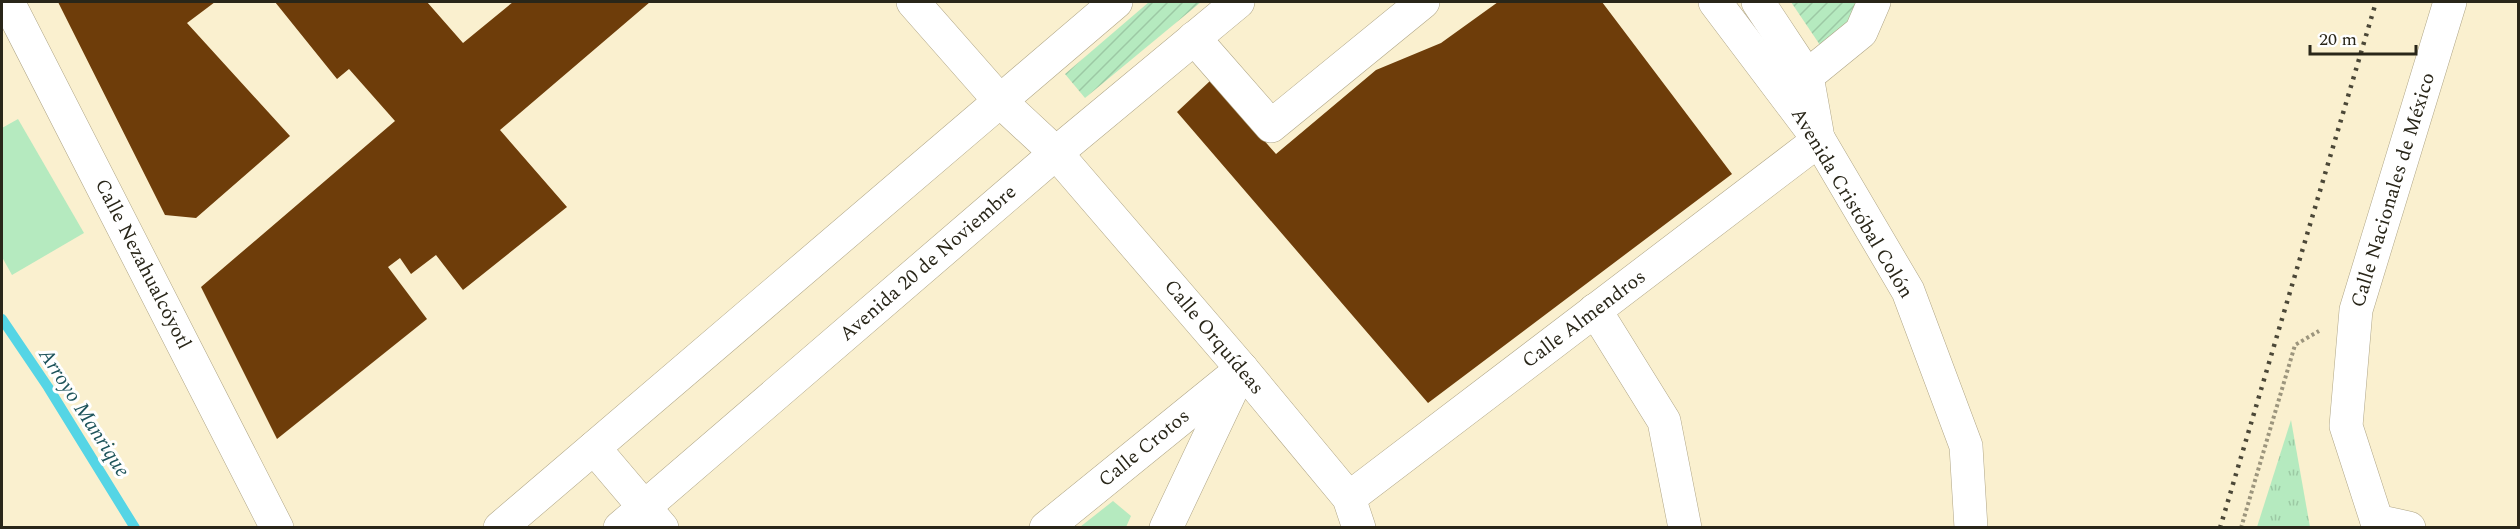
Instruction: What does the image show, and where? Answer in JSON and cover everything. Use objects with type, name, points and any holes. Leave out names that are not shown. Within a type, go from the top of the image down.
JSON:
[{"type":"street","name":"Calle Nezahualcóyotl","points":[[8,2],[277,528]]},
{"type":"street","name":"Calle Orquídeas","points":[[913,2],[1000,101],[1056,153],[1242,369],[1354,513]]},
{"type":"street","points":[[500,528],[1116,2]]},
{"type":"street","name":"Avenida 20 de Noviembre","points":[[642,521],[1056,153],[1238,2]]},
{"type":"street","name":"Avenida Cristóbal Colón","points":[[1715,2],[1819,140],[1908,291],[1966,446],[1971,528]]},
{"type":"street","points":[[1758,2],[1807,76],[1819,140]]},
{"type":"street","points":[[1807,76],[1861,32],[1874,2]]},
{"type":"street","name":"Calle Nacionales de México","points":[[2409,528],[2378,524],[2346,426],[2356,310],[2450,2]]},
{"type":"street","points":[[1194,38],[1272,126],[1405,7]]},
{"type":"street","name":"Calle Almendros","points":[[1354,513],[1595,310],[1819,140]]},
{"type":"street","points":[[1595,310],[1664,421],[1685,528]]},
{"type":"street","points":[[1166,528],[1242,369]]},
{"type":"street","name":"Calle Crotos","points":[[1047,528],[1242,369]]},
{"type":"street","points":[[594,448],[642,521]]},
{"type":"path","points":[[2241,528],[2295,345],[2356,310]]},
{"type":"green space","points":[[1149,2],[1201,2],[1085,98],[1065,74]]},
{"type":"green space","points":[[1791,2],[1857,2],[1848,26],[1820,45]]},
{"type":"green space","points":[[18,119],[84,233],[12,275],[2,257],[2,128]]},
{"type":"green space","points":[[2291,420],[2310,527],[2257,527]]},
{"type":"green space","points":[[1113,501],[1131,516],[1126,527],[1080,527]]},
{"type":"building","points":[[58,2],[215,2],[187,23],[290,136],[196,218],[165,215]]},
{"type":"building","points":[[275,2],[427,2],[463,43],[513,2],[650,2],[500,130],[567,207],[463,290],[436,255],[411,274],[400,258],[388,267],[427,319],[277,439],[201,287],[395,121],[349,69],[337,79]]},
{"type":"building","points":[[1498,2],[1602,2],[1732,174],[1428,403],[1177,112],[1211,80],[1276,154],[1376,70],[1441,43]]},
{"type":"waterway","name":"Arroyo Manrique","points":[[2,319],[48,387],[135,528]]},
{"type":"railway","points":[[2220,528],[2376,2]]}]
